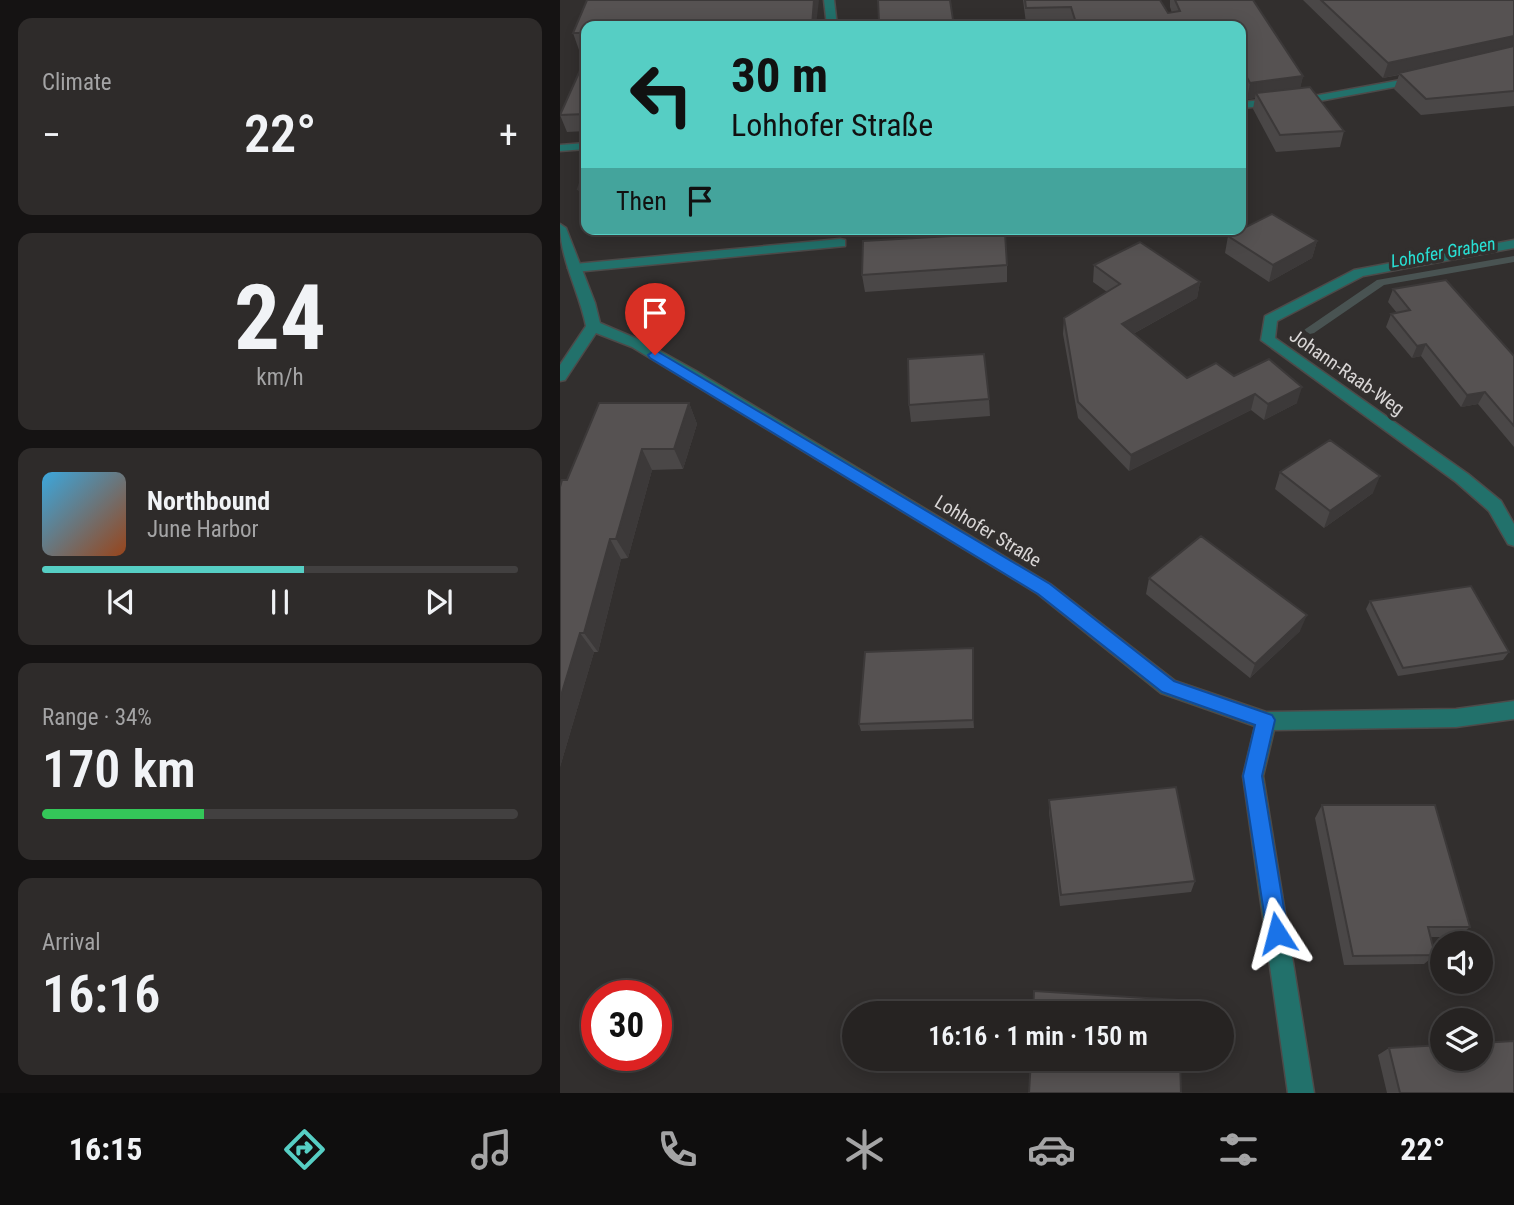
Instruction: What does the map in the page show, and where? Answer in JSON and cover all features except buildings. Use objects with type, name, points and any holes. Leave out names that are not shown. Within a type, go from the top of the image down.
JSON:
[{"type":"street","points":[[829,0],[831,21]]},
{"type":"street","points":[[1246,105],[1319,98],[1424,79]]},
{"type":"street","points":[[560,148],[581,146]]},
{"type":"street","points":[[560,228],[588,303],[593,326],[560,376]]},
{"type":"street","points":[[575,268],[840,243]]},
{"type":"street","name":"Johann-Raab-Weg","points":[[1514,244],[1359,273],[1270,319],[1268,340],[1462,478],[1495,506],[1514,540]]},
{"type":"street","name":"Lohhofer Straße","points":[[593,326],[637,344],[680,369],[1044,589],[1168,687],[1266,720],[1456,718],[1514,710]]},
{"type":"street","points":[[1266,720],[1253,776],[1301,1093]]},
{"type":"waterway","name":"Lohofer Graben","points":[[1310,330],[1381,282],[1514,259]]},
{"type":"route","points":[[655,355],[1044,589],[1168,687],[1266,720],[1253,776],[1277,933]]}]
